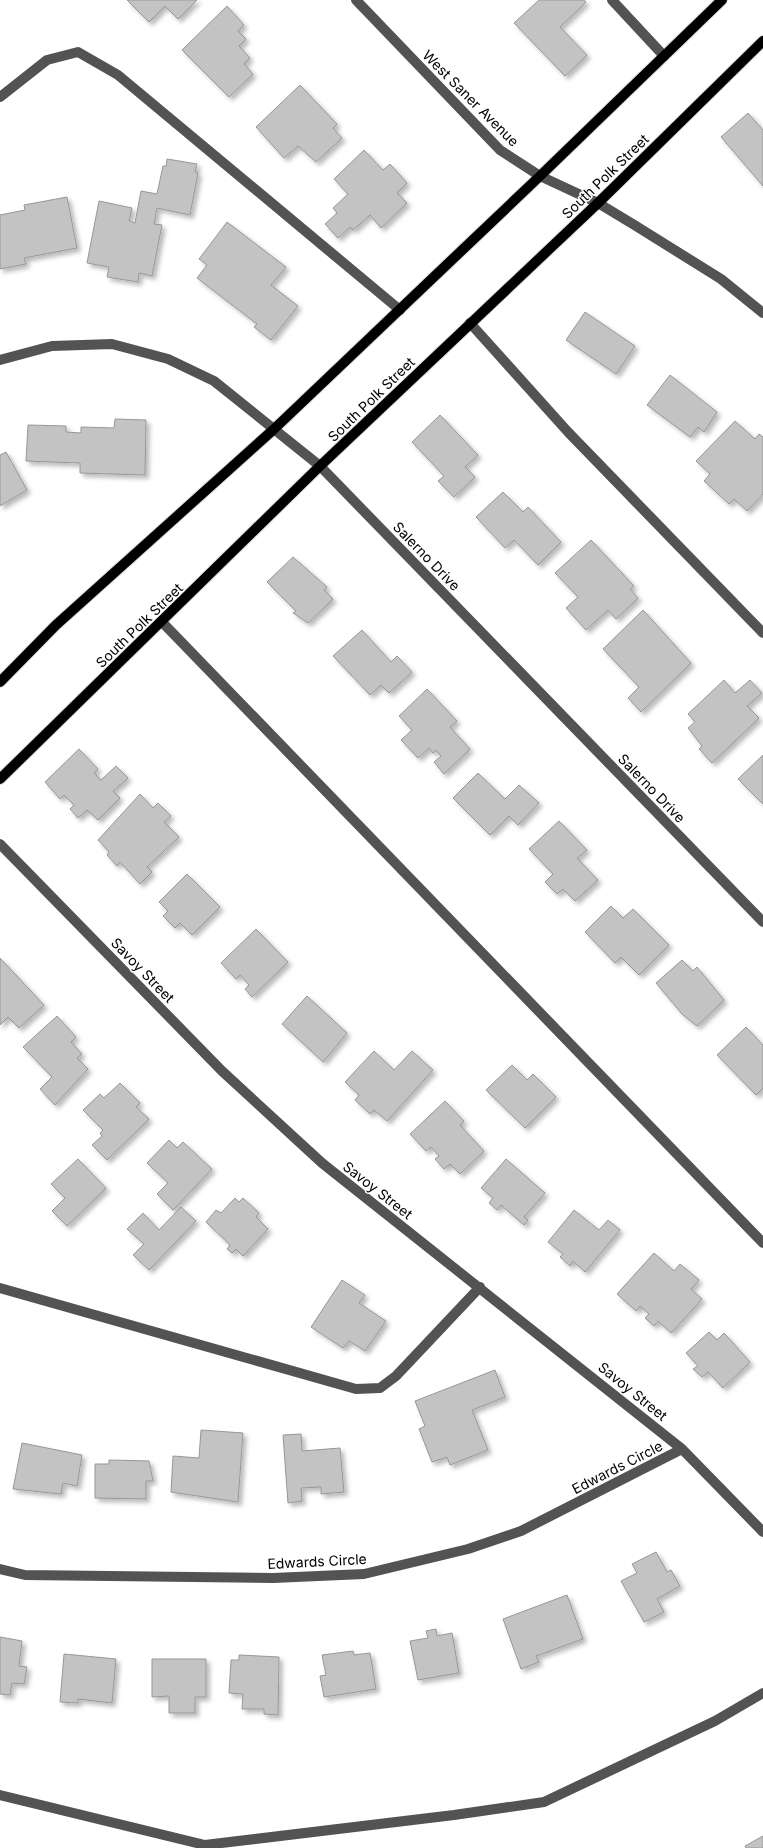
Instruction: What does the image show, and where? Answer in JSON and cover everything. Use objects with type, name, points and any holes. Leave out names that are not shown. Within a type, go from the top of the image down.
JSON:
[{"type":"main road","points":[[0,682],[56,625],[273,430],[540,176],[722,0]]},
{"type":"main road","name":"South Polk Street","points":[[0,779],[320,466],[598,203],[763,41]]},
{"type":"street","name":"West Saner Avenue","points":[[356,0],[500,150],[540,176],[598,203],[721,279],[763,313]]},
{"type":"street","points":[[612,0],[664,56]]},
{"type":"street","points":[[0,97],[47,60],[78,52],[118,75],[400,310]]},
{"type":"street","points":[[470,323],[568,432],[763,633]]},
{"type":"street","name":"Salerno Drive","points":[[0,360],[52,346],[112,344],[168,359],[214,381],[273,430],[320,466],[763,922]]},
{"type":"street","points":[[162,622],[763,1243]]},
{"type":"street","name":"Savoy Street","points":[[0,844],[244,1092],[322,1164],[480,1287],[682,1449],[763,1532]]},
{"type":"street","points":[[0,1288],[356,1388],[380,1388],[396,1376],[480,1287]]},
{"type":"street","name":"Edwards Circle","points":[[0,1570],[25,1575],[273,1578],[364,1574],[468,1549],[522,1531],[682,1449]]},
{"type":"street","points":[[0,1794],[205,1845],[454,1815],[544,1802],[715,1721],[763,1693]]},
{"type":"building","points":[[127,0],[197,0],[178,19],[165,6],[149,22]]},
{"type":"building","points":[[539,0],[584,0],[586,2],[560,27],[587,55],[565,76],[514,23]]},
{"type":"building","points":[[227,6],[244,25],[238,31],[246,39],[239,46],[250,58],[244,64],[253,74],[229,97],[182,50]]},
{"type":"building","points":[[300,85],[337,124],[333,128],[342,138],[316,162],[298,146],[284,158],[256,127]]},
{"type":"building","points":[[748,113],[763,130],[763,186],[721,137]]},
{"type":"building","points":[[364,150],[383,170],[390,164],[407,183],[397,193],[407,203],[381,228],[370,215],[353,230],[350,227],[338,238],[325,224],[337,213],[333,208],[348,194],[334,179]]},
{"type":"building","points":[[167,159],[197,164],[195,172],[198,173],[190,215],[157,208],[154,224],[162,225],[152,276],[139,273],[138,282],[107,277],[109,267],[87,263],[99,201],[132,208],[129,221],[135,223],[141,191],[157,194],[163,166],[166,166]]},
{"type":"building","points":[[67,197],[77,248],[24,258],[26,264],[0,269],[0,215],[25,210],[24,205]]},
{"type":"building","points":[[227,222],[286,267],[271,285],[298,306],[271,340],[254,327],[257,324],[197,278],[207,265],[199,259]]},
{"type":"building","points":[[585,312],[635,346],[616,374],[566,340]]},
{"type":"building","points":[[670,375],[717,412],[704,432],[698,427],[690,437],[647,405]]},
{"type":"building","points":[[440,415],[478,455],[465,467],[475,477],[454,497],[438,481],[444,476],[412,442]]},
{"type":"building","points":[[115,419],[146,420],[145,475],[80,473],[80,463],[26,461],[28,425],[66,426],[66,432],[81,433],[81,427],[114,428]]},
{"type":"building","points":[[735,421],[755,439],[759,434],[763,437],[763,494],[747,511],[734,499],[729,504],[704,481],[710,474],[696,461]]},
{"type":"building","points":[[6,452],[27,490],[0,506],[0,455]]},
{"type":"building","points":[[503,492],[523,512],[528,507],[561,542],[538,565],[514,540],[505,548],[476,517]]},
{"type":"building","points":[[591,540],[634,586],[630,589],[638,598],[616,619],[608,610],[586,630],[566,608],[578,597],[555,573]]},
{"type":"building","points":[[293,557],[327,587],[324,590],[333,599],[308,623],[293,613],[296,611],[267,582]]},
{"type":"building","points":[[643,610],[691,663],[641,712],[628,698],[639,687],[603,649]]},
{"type":"building","points":[[362,630],[391,662],[397,656],[412,672],[389,693],[381,685],[370,695],[333,656]]},
{"type":"building","points":[[724,680],[735,693],[750,680],[762,693],[747,706],[759,718],[712,763],[699,749],[702,746],[688,728],[695,722],[688,714]]},
{"type":"building","points":[[427,689],[457,721],[450,727],[470,749],[444,774],[434,762],[441,756],[436,750],[433,753],[429,748],[418,758],[401,740],[412,730],[399,716]]},
{"type":"building","points":[[79,749],[98,769],[94,773],[101,780],[116,766],[128,778],[113,791],[120,798],[98,820],[87,810],[78,818],[70,809],[74,805],[64,795],[60,799],[45,782]]},
{"type":"building","points":[[763,755],[763,804],[738,779]]},
{"type":"building","points":[[478,773],[505,799],[519,785],[539,803],[518,825],[509,816],[490,835],[453,798]]},
{"type":"building","points":[[140,794],[153,808],[158,803],[171,816],[164,822],[179,837],[147,867],[152,872],[140,884],[120,862],[117,866],[107,855],[109,852],[98,840]]},
{"type":"building","points":[[559,821],[587,850],[577,858],[598,880],[575,901],[563,889],[557,894],[545,882],[553,874],[529,849]]},
{"type":"building","points":[[187,874],[220,907],[192,935],[180,923],[175,928],[163,916],[168,911],[159,902]]},
{"type":"building","points":[[611,906],[623,918],[633,909],[669,945],[639,975],[621,957],[615,963],[585,932]]},
{"type":"building","points":[[256,929],[288,962],[252,997],[245,989],[249,985],[240,975],[236,979],[221,963]]},
{"type":"building","points":[[0,958],[44,1005],[19,1028],[8,1017],[0,1025]]},
{"type":"building","points":[[682,960],[693,971],[697,967],[724,1000],[697,1026],[682,1014],[656,983]]},
{"type":"building","points":[[307,996],[347,1033],[323,1062],[282,1024]]},
{"type":"building","points":[[57,1016],[76,1037],[71,1042],[82,1054],[77,1058],[88,1069],[55,1105],[40,1089],[52,1077],[23,1047]]},
{"type":"building","points":[[746,1027],[763,1045],[763,1088],[756,1095],[717,1055]]},
{"type":"building","points":[[374,1051],[394,1070],[412,1051],[433,1070],[387,1121],[374,1110],[370,1114],[355,1100],[359,1095],[345,1082]]},
{"type":"building","points":[[512,1065],[527,1080],[533,1074],[556,1097],[525,1128],[486,1090]]},
{"type":"building","points":[[120,1083],[140,1103],[136,1107],[149,1119],[107,1160],[92,1145],[102,1136],[100,1133],[103,1130],[83,1110],[100,1094],[104,1098]]},
{"type":"building","points":[[445,1101],[464,1121],[460,1125],[484,1151],[460,1174],[450,1164],[444,1169],[435,1159],[439,1156],[431,1147],[426,1151],[410,1134]]},
{"type":"building","points":[[169,1140],[177,1148],[183,1142],[212,1169],[173,1210],[157,1194],[168,1183],[147,1163]]},
{"type":"building","points":[[78,1159],[106,1188],[67,1226],[52,1211],[65,1198],[51,1184]]},
{"type":"building","points":[[506,1159],[545,1193],[524,1217],[528,1220],[524,1225],[501,1205],[497,1210],[489,1203],[493,1198],[481,1188]]},
{"type":"building","points":[[235,1198],[239,1202],[243,1198],[259,1213],[256,1217],[268,1229],[243,1256],[236,1249],[232,1253],[227,1249],[230,1245],[206,1222],[216,1210],[221,1213]]},
{"type":"building","points":[[181,1207],[196,1221],[149,1270],[133,1255],[144,1244],[127,1229],[143,1213],[159,1230]]},
{"type":"building","points":[[574,1210],[599,1230],[608,1220],[620,1230],[585,1272],[573,1261],[570,1266],[560,1257],[563,1254],[548,1242]]},
{"type":"building","points":[[654,1253],[674,1271],[680,1264],[699,1280],[691,1289],[702,1299],[671,1333],[658,1321],[654,1326],[645,1318],[649,1314],[640,1306],[636,1311],[617,1294]]},
{"type":"building","points":[[342,1280],[365,1295],[359,1303],[386,1321],[365,1351],[349,1341],[343,1348],[311,1327]]},
{"type":"building","points":[[709,1332],[717,1340],[724,1333],[750,1362],[723,1388],[708,1372],[702,1377],[693,1369],[698,1366],[686,1353]]},
{"type":"building","points":[[495,1370],[505,1397],[472,1410],[488,1450],[450,1465],[447,1457],[432,1462],[419,1429],[425,1426],[415,1401]]},
{"type":"building","points":[[201,1430],[243,1433],[238,1502],[171,1492],[173,1456],[199,1458]]},
{"type":"building","points":[[301,1434],[302,1451],[340,1448],[344,1492],[321,1494],[321,1487],[301,1488],[302,1501],[288,1503],[283,1435]]},
{"type":"building","points":[[22,1443],[82,1455],[77,1486],[63,1483],[61,1494],[13,1489]]},
{"type":"building","points":[[109,1460],[149,1461],[153,1481],[146,1481],[146,1499],[95,1498],[95,1464],[109,1464]]},
{"type":"building","points":[[656,1552],[667,1572],[671,1570],[680,1586],[657,1599],[664,1612],[644,1622],[621,1581],[637,1573],[632,1564]]},
{"type":"building","points":[[567,1595],[583,1639],[536,1656],[539,1662],[521,1669],[503,1619]]},
{"type":"building","points":[[436,1629],[437,1636],[452,1633],[459,1673],[418,1680],[410,1641],[428,1638],[426,1631]]},
{"type":"building","points":[[0,1637],[22,1641],[19,1666],[27,1667],[24,1684],[12,1683],[10,1695],[0,1694]]},
{"type":"building","points":[[353,1651],[354,1655],[370,1653],[376,1689],[324,1697],[320,1676],[326,1675],[322,1655]]},
{"type":"building","points":[[64,1654],[116,1659],[112,1703],[78,1699],[78,1703],[60,1702]]},
{"type":"building","points":[[239,1655],[279,1657],[278,1715],[264,1714],[264,1709],[242,1709],[243,1694],[229,1693],[231,1660],[239,1660]]},
{"type":"building","points":[[152,1659],[206,1659],[206,1697],[195,1697],[195,1713],[169,1713],[169,1696],[152,1697]]},
{"type":"building","points":[[763,1836],[763,1848],[746,1848],[745,1846]]}]
